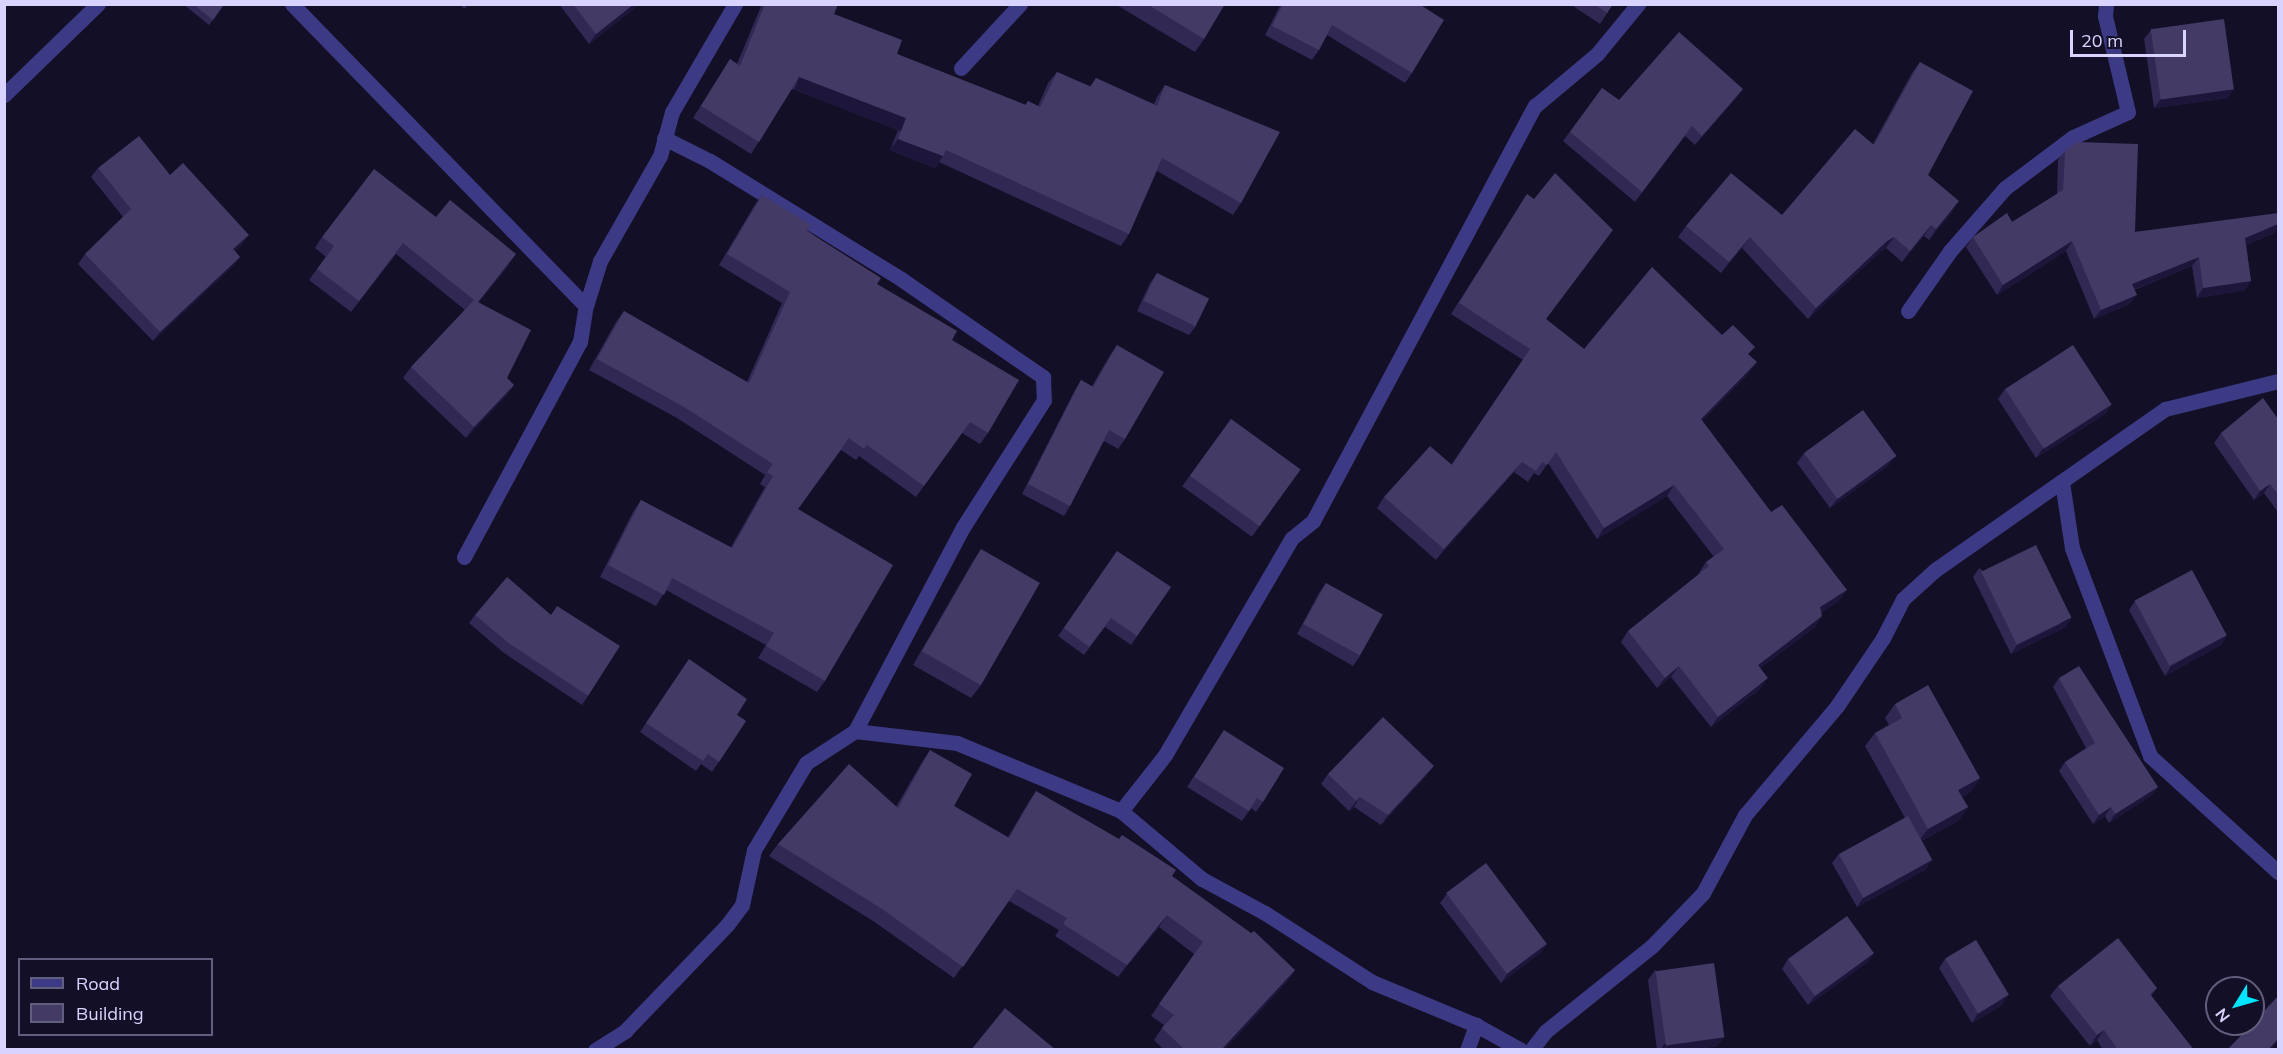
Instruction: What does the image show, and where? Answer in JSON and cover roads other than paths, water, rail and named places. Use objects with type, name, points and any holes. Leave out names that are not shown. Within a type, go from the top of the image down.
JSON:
[{"type":"street","points":[[4,95],[98,4]]},
{"type":"street","points":[[292,4],[586,306]]},
{"type":"street","points":[[464,557],[580,342],[586,306],[600,261],[660,156],[672,112],[735,4]]},
{"type":"street","points":[[961,68],[1020,4]]},
{"type":"street","points":[[1121,811],[1165,755],[1292,538],[1318,512],[1534,106],[1597,54],[1638,4]]},
{"type":"street","points":[[1908,311],[1957,241],[2006,188],[2073,136],[2128,112],[2105,16],[2106,4]]},
{"type":"street","points":[[595,1050],[625,1031],[727,925],[742,905],[754,850],[806,763],[855,731],[963,527],[1044,400],[1043,377],[901,279],[710,161],[664,138]]},
{"type":"street","points":[[1531,1050],[1546,1031],[1652,946],[1703,893],[1745,815],[1837,706],[1883,638],[1902,599],[1978,537],[2062,482],[2091,458],[2165,409],[2278,381]]},
{"type":"street","points":[[2062,482],[2072,548],[2150,756],[2278,872]]},
{"type":"street","points":[[855,731],[957,743],[1121,811],[1202,879],[1265,913],[1372,982],[1476,1025],[1521,1050]]},
{"type":"street","points":[[1467,1050],[1476,1025]]}]
